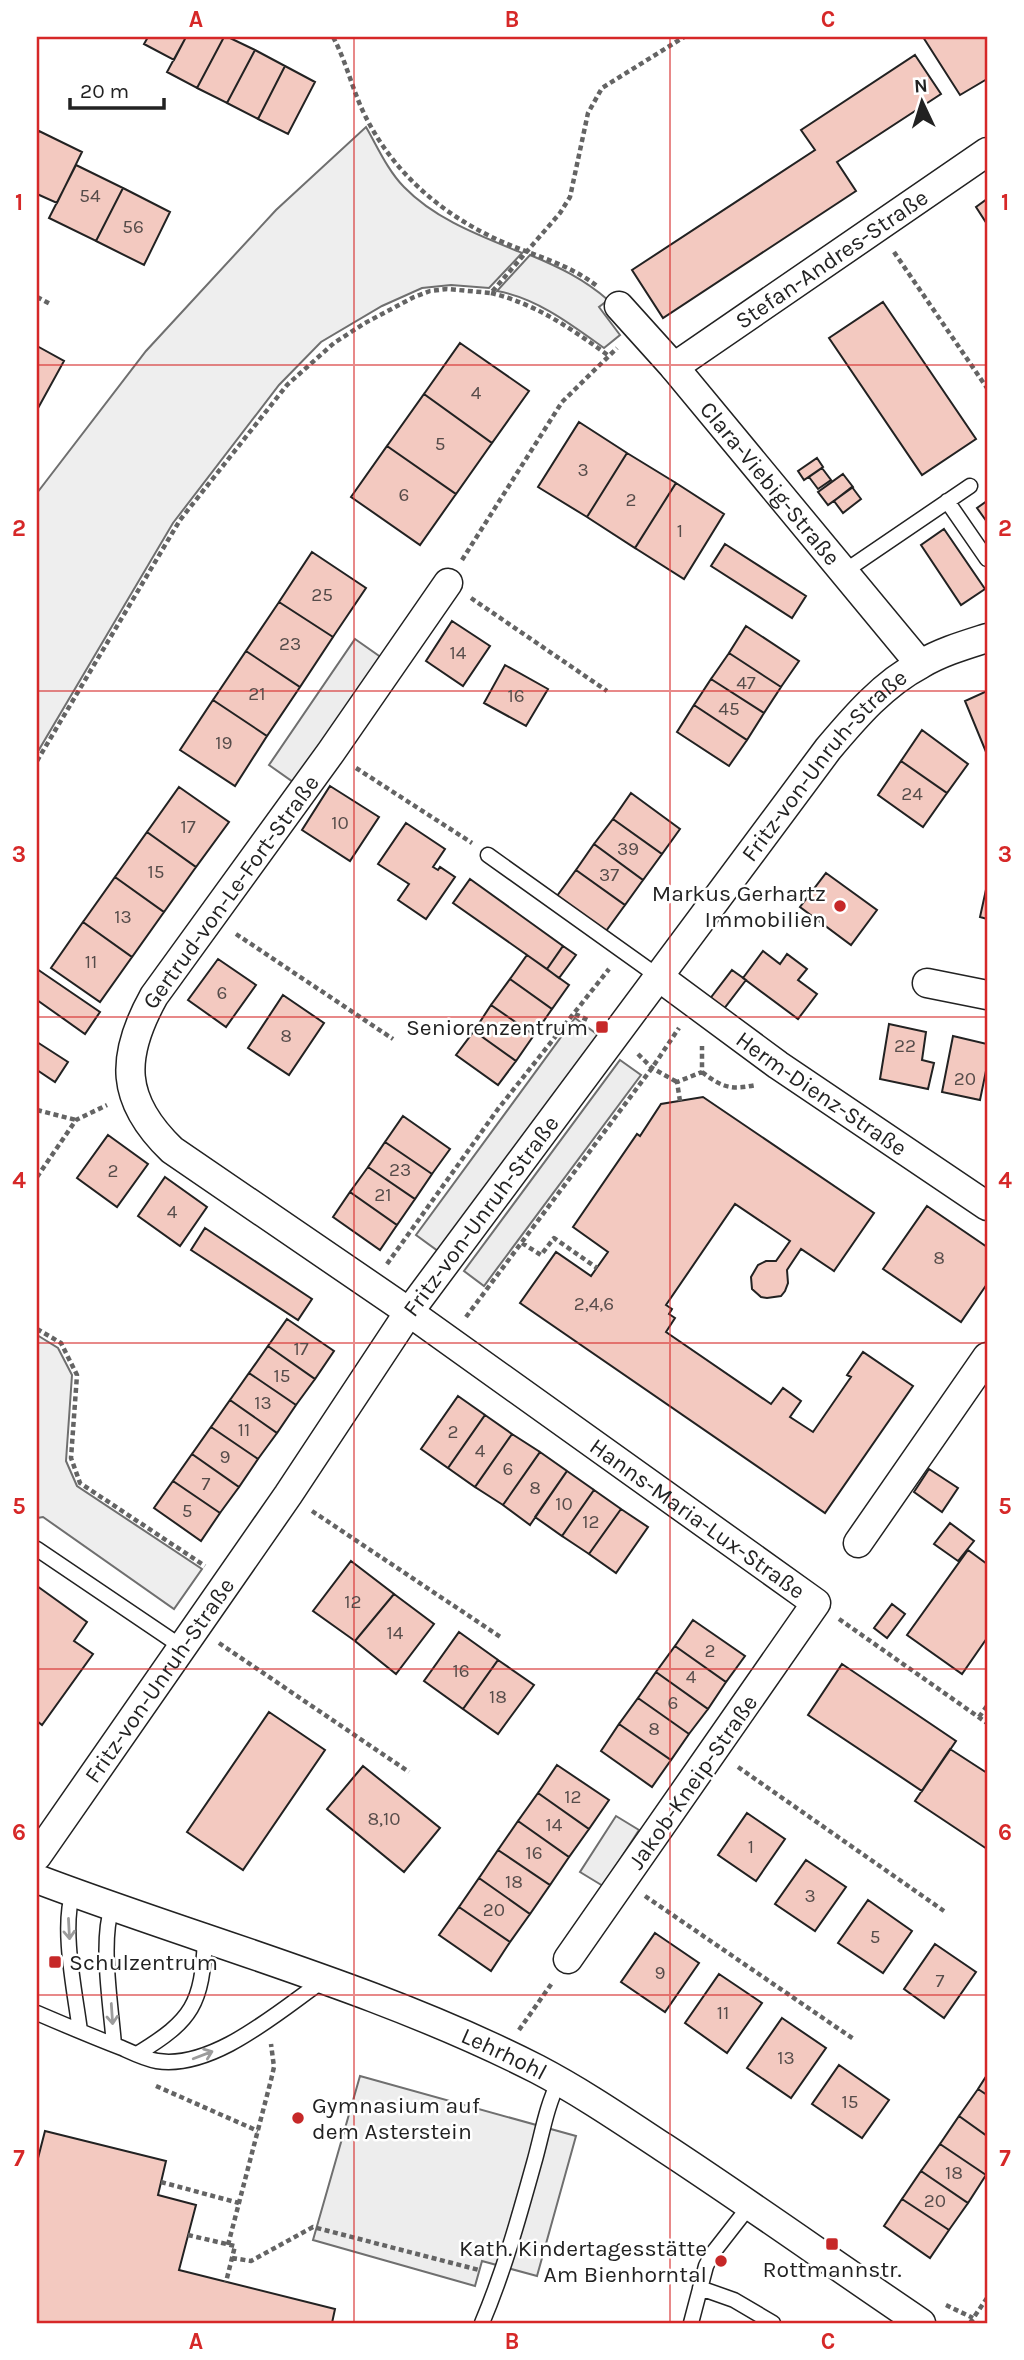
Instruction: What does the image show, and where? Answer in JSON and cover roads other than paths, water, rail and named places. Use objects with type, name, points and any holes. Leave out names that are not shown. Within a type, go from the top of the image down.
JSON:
[{"type":"street","name":"Stefan-Andres-Straße","points":[[674,367],[987,152]]},
{"type":"street","name":"Clara-Viebig-Straße","points":[[619,306],[674,367],[920,664]]},
{"type":"street","name":"Gertrud-von-Le-Fort-Straße","points":[[408,1312],[172,1150],[149,1127],[140,1112],[133,1093],[132,1057],[143,1015],[154,996],[331,752],[448,583]]},
{"type":"street","name":"Fritz-von-Unruh-Straße","points":[[37,1875],[189,1637],[288,1495],[408,1312],[828,748],[864,707],[892,682],[920,664],[987,638]]},
{"type":"street","name":"Herm-Dienz-Straße","points":[[659,977],[778,1065],[987,1206]]},
{"type":"street","points":[[927,983],[987,995]]},
{"type":"street","name":"Hanns-Maria-Lux-Straße","points":[[408,1312],[816,1603]]},
{"type":"street","points":[[858,1543],[987,1357]]},
{"type":"street","name":"Jakob-Kneip-Straße","points":[[568,1959],[816,1603]]},
{"type":"street","name":"Lehrhohl","points":[[37,1875],[73,1892],[390,2004],[503,2053],[559,2081],[751,2204],[921,2323]]},
{"type":"lane","points":[[845,571],[970,486]]},
{"type":"lane","points":[[947,501],[987,559]]},
{"type":"lane","points":[[488,855],[659,977]]},
{"type":"lane","points":[[37,1549],[189,1637]]},
{"type":"lane","points":[[73,1892],[69,1902],[68,1928],[80,2031]]},
{"type":"lane","points":[[112,1906],[106,1943],[114,2045]]},
{"type":"lane","points":[[137,2054],[176,2029],[191,2009],[201,1983],[205,1939]]},
{"type":"lane","points":[[37,1997],[37,2013],[137,2054],[166,2062],[191,2060],[224,2046],[262,2024],[324,1980]]},
{"type":"lane","points":[[482,2323],[501,2276],[548,2106],[559,2081]]},
{"type":"lane","points":[[691,2323],[712,2254],[751,2204]]},
{"type":"lane","points":[[700,2288],[734,2301],[773,2323]]},
{"type":"place","name":"Markus Gerhartz Immobilien","points":[[840,906]]},
{"type":"place","name":"Seniorenzentrum","points":[[602,1027]]},
{"type":"place","name":"Schulzentrum","points":[[55,1962]]},
{"type":"place","name":"Gymnasium auf dem Asterstein","points":[[298,2118]]},
{"type":"place","name":"Rottmannstr.","points":[[832,2244]]},
{"type":"place","name":"Kath. Kindertagesstätte Am Bienhorntal","points":[[721,2261]]}]
